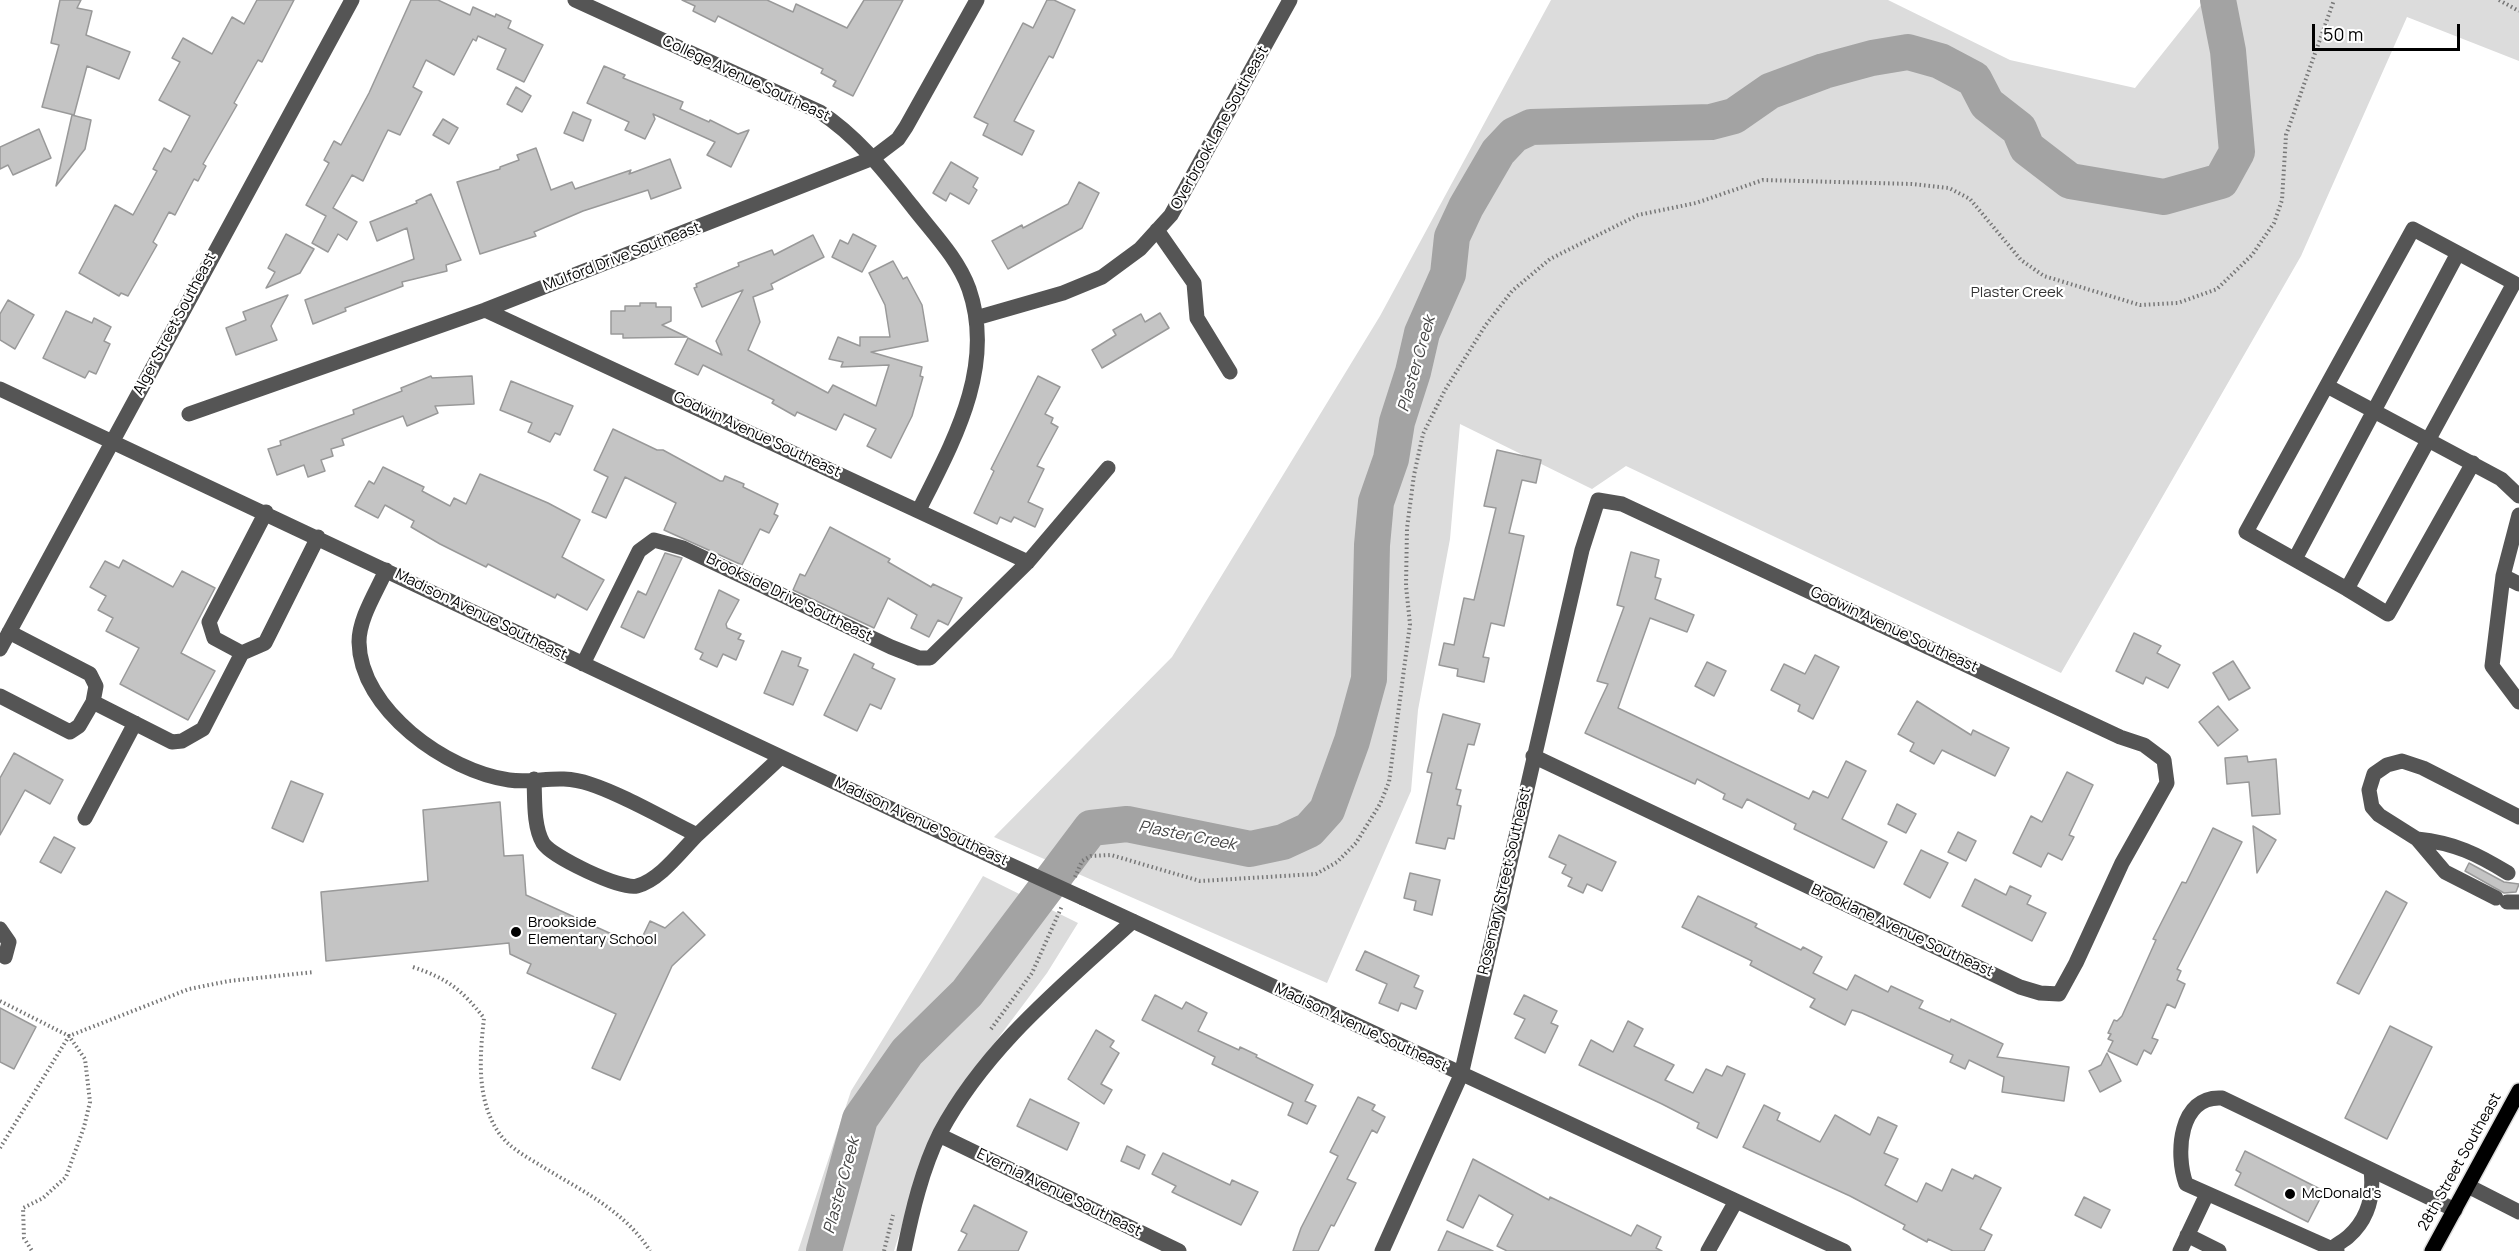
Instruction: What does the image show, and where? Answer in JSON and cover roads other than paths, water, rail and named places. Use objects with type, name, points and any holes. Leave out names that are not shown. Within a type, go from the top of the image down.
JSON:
[{"type":"main road","name":"28th Street Southeast","points":[[2432,1251],[2518,1094]]},
{"type":"street","name":"Alger Street Southeast","points":[[0,649],[352,0]]},
{"type":"street","name":"College Avenue Southeast","points":[[575,0],[820,112],[846,131],[873,158],[946,249],[968,288],[976,318],[979,350],[974,382],[944,460],[919,510]]},
{"type":"street","name":"Mulford Drive Southeast","points":[[189,414],[485,310],[873,158],[893,144],[906,127],[977,0]]},
{"type":"street","name":"Overbrook Lane Southeast","points":[[976,318],[1063,293],[1102,277],[1140,249],[1172,215],[1290,0]]},
{"type":"street","points":[[2347,589],[2514,283],[2413,229],[2246,532],[2388,614],[2473,463]]},
{"type":"street","points":[[1157,230],[1194,284],[1197,318],[1230,372]]},
{"type":"street","points":[[2295,559],[2458,253]]},
{"type":"street","name":"Godwin Avenue Southeast","points":[[485,310],[1028,562]]},
{"type":"street","points":[[2327,386],[2429,438],[2501,479],[2519,496]]},
{"type":"street","name":"Madison Avenue Southeast","points":[[0,389],[113,440],[583,664],[1461,1075],[1844,1251]]},
{"type":"street","points":[[1028,562],[1108,468]]},
{"type":"street","name":"Godwin Avenue Southeast","points":[[1599,500],[1622,504],[2120,737],[2144,745],[2164,760],[2167,783]]},
{"type":"street","name":"Rosemary Street Southeast","points":[[1382,1251],[1461,1075],[1582,550],[1599,500]]},
{"type":"street","points":[[242,653],[214,638],[209,622],[266,512]]},
{"type":"street","points":[[2519,515],[2503,576],[2492,666],[2519,702]]},
{"type":"street","points":[[93,702],[172,742],[194,736],[203,729],[242,653],[265,643],[318,537]]},
{"type":"street","name":"Brookside Drive Southeast","points":[[583,664],[639,551],[654,540],[683,548],[919,658],[930,658],[938,652],[1028,562]]},
{"type":"street","points":[[386,570],[363,622],[359,639],[361,660],[368,683],[377,698],[399,722],[454,760],[478,771],[510,780],[558,777],[591,784],[697,835]]},
{"type":"street","points":[[2503,576],[2519,584]]},
{"type":"street","points":[[0,696],[70,732],[80,726],[93,702],[96,686],[90,674],[9,632]]},
{"type":"street","points":[[85,818],[135,723]]},
{"type":"street","name":"Brooklane Avenue Southeast","points":[[1533,756],[2020,987],[2040,993],[2059,994],[2076,963],[2122,863],[2167,783]]},
{"type":"street","points":[[534,779],[538,833],[548,850],[620,884],[639,885],[652,878],[781,757]]},
{"type":"street","points":[[2507,900],[2445,872],[2417,839],[2379,815],[2372,807],[2369,790],[2374,774],[2387,765],[2402,762],[2422,768],[2519,817]]},
{"type":"street","points":[[2417,839],[2447,843],[2466,850],[2515,877]]},
{"type":"street","points":[[904,1251],[910,1218],[939,1135],[980,1072],[1019,1024],[1133,921]]},
{"type":"street","points":[[0,929],[9,942],[5,957]]},
{"type":"street","points":[[2371,1170],[2372,1197],[2369,1209],[2352,1233],[2333,1250],[2186,1184],[2180,1166],[2184,1125],[2195,1106],[2210,1097],[2222,1098],[2455,1210]]},
{"type":"street","name":"Evernia Avenue Southeast","points":[[939,1135],[1179,1251]]},
{"type":"street","points":[[2468,1186],[2519,1212]]},
{"type":"street","points":[[2180,1251],[2207,1194]]},
{"type":"street","points":[[1708,1251],[1736,1201]]},
{"type":"street","points":[[2187,1235],[2219,1251]]},
{"type":"waterway","name":"Plaster Creek","points":[[824,1251],[860,1119],[907,1052],[967,993],[1091,828],[1127,824],[1250,849],[1283,842],[1309,830],[1327,810],[1352,741],[1369,679],[1372,545],[1376,502],[1391,459],[1397,422],[1413,372],[1422,333],[1448,274],[1452,237],[1466,207],[1498,152],[1514,135],[1531,127],[1711,122],[1734,116],[1770,91],[1824,71],[1872,58],[1908,52],[1940,61],[1974,79],[1987,104],[2019,129],[2027,148],[2070,181],[2164,197],[2221,181],[2237,152],[2228,51],[2218,0]]},
{"type":"place","name":"Brookside Elementary School","points":[[516,932]]},
{"type":"place","name":"McDonald's","points":[[2290,1194]]}]
